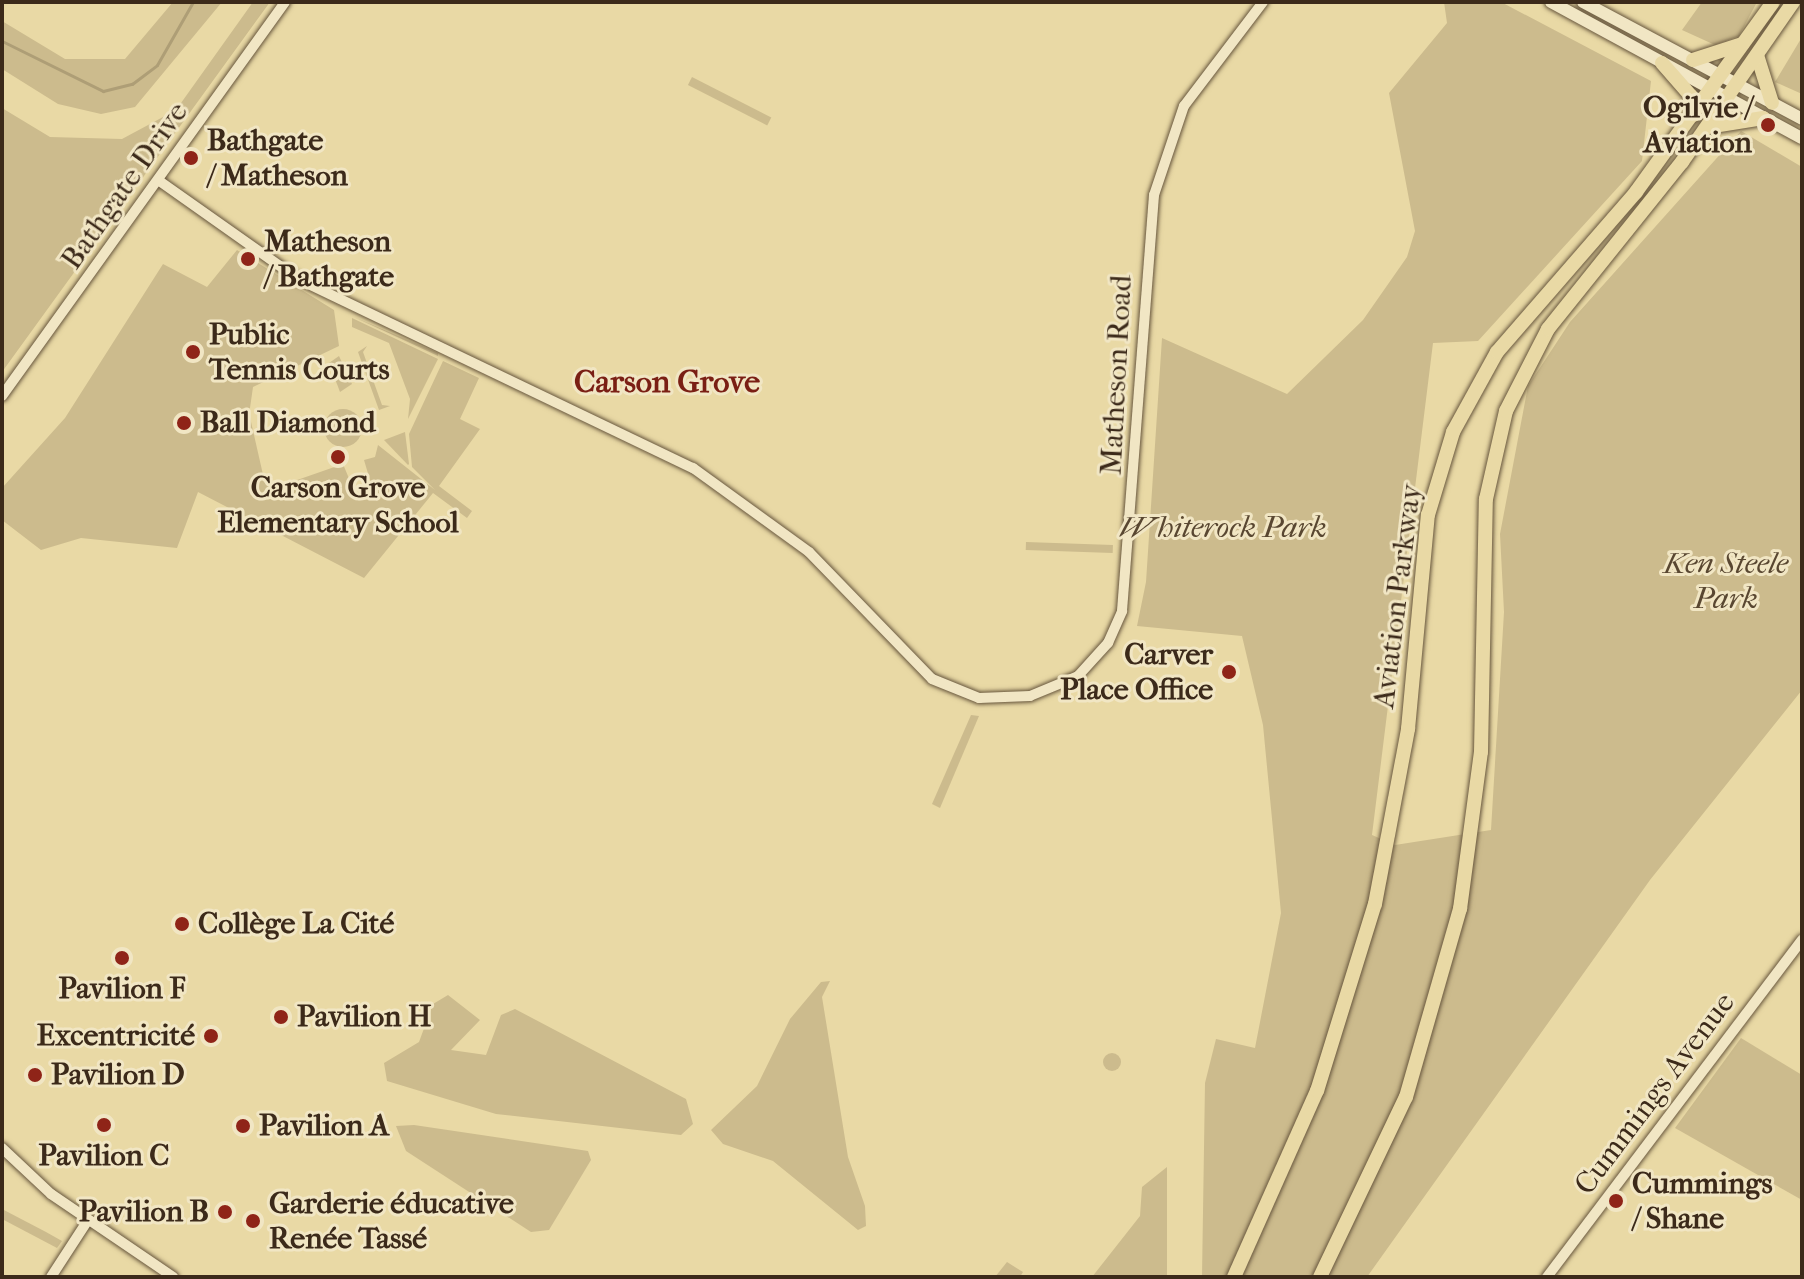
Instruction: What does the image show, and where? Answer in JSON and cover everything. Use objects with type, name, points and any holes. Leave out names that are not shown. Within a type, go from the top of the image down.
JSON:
[{"type":"main road","points":[[1551,2],[1802,138]]},
{"type":"main road","points":[[1583,2],[1802,119]]},
{"type":"main road","name":"Aviation Parkway","points":[[1234,1277],[1322,1078],[1375,904],[1408,729],[1428,515],[1453,432],[1506,339],[1694,115],[1773,2]]},
{"type":"main road","points":[[1320,1277],[1404,1105],[1460,909],[1481,752],[1486,499],[1502,422],[1548,329],[1706,127],[1793,2]]},
{"type":"main road","points":[[1693,60],[1746,42]]},
{"type":"main road","points":[[1757,55],[1772,103]]},
{"type":"main road","points":[[1662,63],[1691,96],[1694,115]]},
{"type":"main road","points":[[1706,127],[1763,118]]},
{"type":"street","name":"Bathgate Drive","points":[[2,396],[285,2]]},
{"type":"street","name":"Matheson Road","points":[[158,180],[298,279],[693,468],[809,552],[932,679],[979,698],[1020,698],[1076,678],[1108,643],[1122,611],[1154,195],[1184,106],[1261,2]]},
{"type":"street","name":"Cummings Avenue","points":[[1547,1277],[1802,940]]},
{"type":"street","points":[[2,1148],[88,1220],[173,1277]]},
{"type":"street","points":[[51,1277],[88,1220]]},
{"type":"green space","points":[[173,2],[222,2],[135,107],[101,114],[58,104],[2,69],[2,21],[65,59],[125,59]]},
{"type":"green space","points":[[253,2],[270,2],[2,372],[2,108],[50,137],[122,139],[176,110]]},
{"type":"green space","points":[[1444,2],[1501,2],[1651,81],[1642,161],[1478,341],[1433,343],[1372,835],[1395,845],[1491,830],[1504,612],[1500,534],[1528,386],[1570,322],[1741,131],[1802,167],[1802,690],[1650,880],[1367,1277],[1202,1277],[1205,1083],[1216,1039],[1255,1048],[1281,913],[1263,725],[1242,636],[1137,626],[1146,582],[1162,338],[1287,394],[1363,320],[1407,257],[1415,231],[1389,93],[1447,23]]},
{"type":"green space","points":[[1702,2],[1757,2],[1739,36],[1715,45],[1682,30]]},
{"type":"green space","points":[[1802,37],[1802,94],[1775,82]]},
{"type":"green space","points":[[692,77],[771,117],[767,125],[688,85]]},
{"type":"green space","points":[[237,250],[334,310],[339,346],[253,387],[250,408],[237,419],[249,413],[264,479],[280,486],[343,464],[355,493],[372,487],[364,460],[375,457],[378,445],[435,490],[412,467],[409,434],[443,361],[479,378],[460,419],[480,429],[439,486],[472,511],[467,518],[433,493],[364,578],[198,492],[177,548],[81,538],[41,550],[2,520],[2,488],[65,418],[163,264],[207,287]]},
{"type":"green space","points":[[354,317],[438,353],[438,356]]},
{"type":"green space","points":[[352,318],[438,359],[408,419],[410,399],[389,343],[352,327]]},
{"type":"green space","points":[[367,346],[363,352],[382,405],[390,406],[379,410],[358,352]]},
{"type":"green space","points":[[339,356],[352,384],[340,392],[329,363]]},
{"type":"green space","points":[[343,409],[356,415],[362,428],[356,441],[343,447],[330,441],[324,428],[330,415]]},
{"type":"green space","points":[[405,432],[409,464],[408,465],[384,440]]},
{"type":"green space","points":[[1026,542],[1113,545],[1113,553],[1026,550]]},
{"type":"green space","points":[[971,715],[979,716],[940,808],[932,804]]},
{"type":"green space","points":[[830,981],[822,997],[848,1157],[865,1206],[866,1226],[858,1230],[773,1161],[723,1144],[711,1130],[757,1086],[790,1019],[821,982]]},
{"type":"green space","points":[[448,995],[480,1020],[451,1050],[486,1055],[501,1015],[515,1009],[686,1099],[693,1124],[681,1135],[496,1114],[387,1081],[384,1063],[419,1042],[433,1004]]},
{"type":"green space","points":[[1741,1038],[1802,1075],[1802,1200],[1675,1128]]},
{"type":"green space","points":[[1112,1053],[1121,1062],[1112,1071],[1103,1062]]},
{"type":"green space","points":[[414,1125],[588,1151],[591,1160],[549,1230],[531,1232],[406,1151],[396,1126]]},
{"type":"green space","points":[[1167,1167],[1167,1277],[1092,1277],[1140,1216],[1142,1187]]},
{"type":"green space","points":[[2,1209],[62,1241],[57,1248],[2,1219]]},
{"type":"green space","points":[[1007,1262],[1023,1272],[1020,1277],[995,1277]]},
{"type":"waterway","points":[[2,41],[103,91],[132,84],[157,65],[193,2]]},
{"type":"place","name":"Ogilvie / Aviation","points":[[1768,125]]},
{"type":"place","name":"Bathgate / Matheson","points":[[191,158]]},
{"type":"place","name":"Matheson / Bathgate","points":[[248,259]]},
{"type":"place","name":"Public Tennis Courts","points":[[193,352]]},
{"type":"place","name":"Ball Diamond","points":[[184,423]]},
{"type":"place","name":"Carson Grove Elementary School","points":[[338,457]]},
{"type":"place","name":"Carver Place Office","points":[[1229,672]]},
{"type":"place","name":"Collège La Cité","points":[[182,924]]},
{"type":"place","name":"Pavilion F","points":[[122,958]]},
{"type":"place","name":"Pavilion H","points":[[281,1017]]},
{"type":"place","name":"Excentricité","points":[[211,1036]]},
{"type":"place","name":"Pavilion D","points":[[35,1075]]},
{"type":"place","name":"Pavilion C","points":[[104,1125]]},
{"type":"place","name":"Pavilion A","points":[[243,1126]]},
{"type":"place","name":"Cummings / Shane","points":[[1616,1201]]},
{"type":"place","name":"Pavilion B","points":[[225,1212]]},
{"type":"place","name":"Garderie éducative Renée Tassé","points":[[253,1221]]},
{"type":"district","name":"Carson Grove","points":[[667,382]]},
{"type":"park label","name":"Whiterock Park","points":[[1223,528]]},
{"type":"park label","name":"Ken Steele Park","points":[[1726,581]]}]
